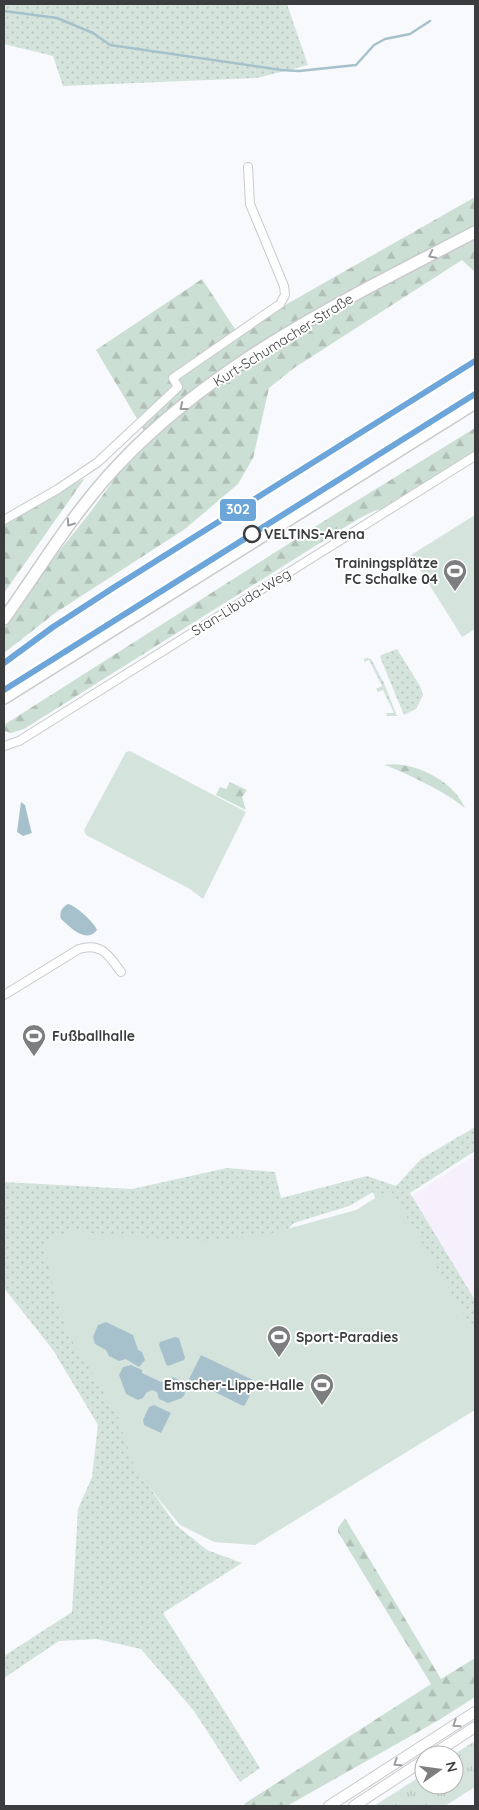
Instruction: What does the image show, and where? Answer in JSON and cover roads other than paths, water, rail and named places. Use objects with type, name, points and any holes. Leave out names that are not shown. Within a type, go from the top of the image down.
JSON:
[{"type":"main road","name":"Kurt-Schumacher-Straße","points":[[4,619],[74,517],[119,464],[164,422],[208,387],[260,351],[346,299],[475,232]]},
{"type":"main road","points":[[4,698],[475,403]]},
{"type":"main road","points":[[329,1806],[475,1712]]},
{"type":"main road","points":[[447,1745],[475,1727]]},
{"type":"main road","points":[[354,1806],[414,1767]]},
{"type":"street","name":"Kurt-Schumacher-Straße","points":[[4,520],[64,485],[98,462],[178,387],[173,378],[280,304],[285,295],[284,286],[250,204],[248,167]]},
{"type":"street","name":"Stan-Libuda-Weg","points":[[4,746],[26,736],[475,456]]},
{"type":"street","points":[[4,995],[86,946],[101,950],[109,956],[121,972]]},
{"type":"water","points":[[21,802],[25,805],[32,833],[23,836],[17,832]]},
{"type":"water","points":[[68,904],[93,923],[97,930],[93,934],[83,935],[61,919],[61,912]]},
{"type":"water","points":[[106,1322],[133,1335],[138,1350],[142,1352],[145,1360],[139,1367],[126,1359],[119,1361],[109,1356],[106,1350],[95,1344],[93,1337],[98,1325]]},
{"type":"water","points":[[175,1337],[179,1338],[185,1358],[168,1366],[159,1345],[160,1342]]},
{"type":"water","points":[[201,1355],[255,1381],[256,1383],[245,1405],[243,1406],[189,1379]]},
{"type":"water","points":[[131,1365],[142,1370],[142,1373],[161,1382],[173,1377],[181,1381],[185,1394],[182,1398],[168,1403],[159,1399],[157,1392],[152,1390],[138,1400],[126,1394],[119,1375],[123,1367]]},
{"type":"water","points":[[154,1405],[171,1413],[161,1433],[144,1425],[143,1420],[149,1407]]},
{"type":"waterway","points":[[4,11],[57,18],[93,33],[110,45],[299,71],[356,65],[374,45],[385,39],[410,34],[430,21]]},
{"type":"place","name":"VELTINS-Arena","points":[[252,534]]},
{"type":"place","name":"Trainingsplätze FC Schalke 04","points":[[455,592]]},
{"type":"place","name":"Fußballhalle","points":[[34,1057]]},
{"type":"place","name":"Sport-Paradies","points":[[279,1358]]},
{"type":"place","name":"Emscher-Lippe-Halle","points":[[322,1406]]}]
